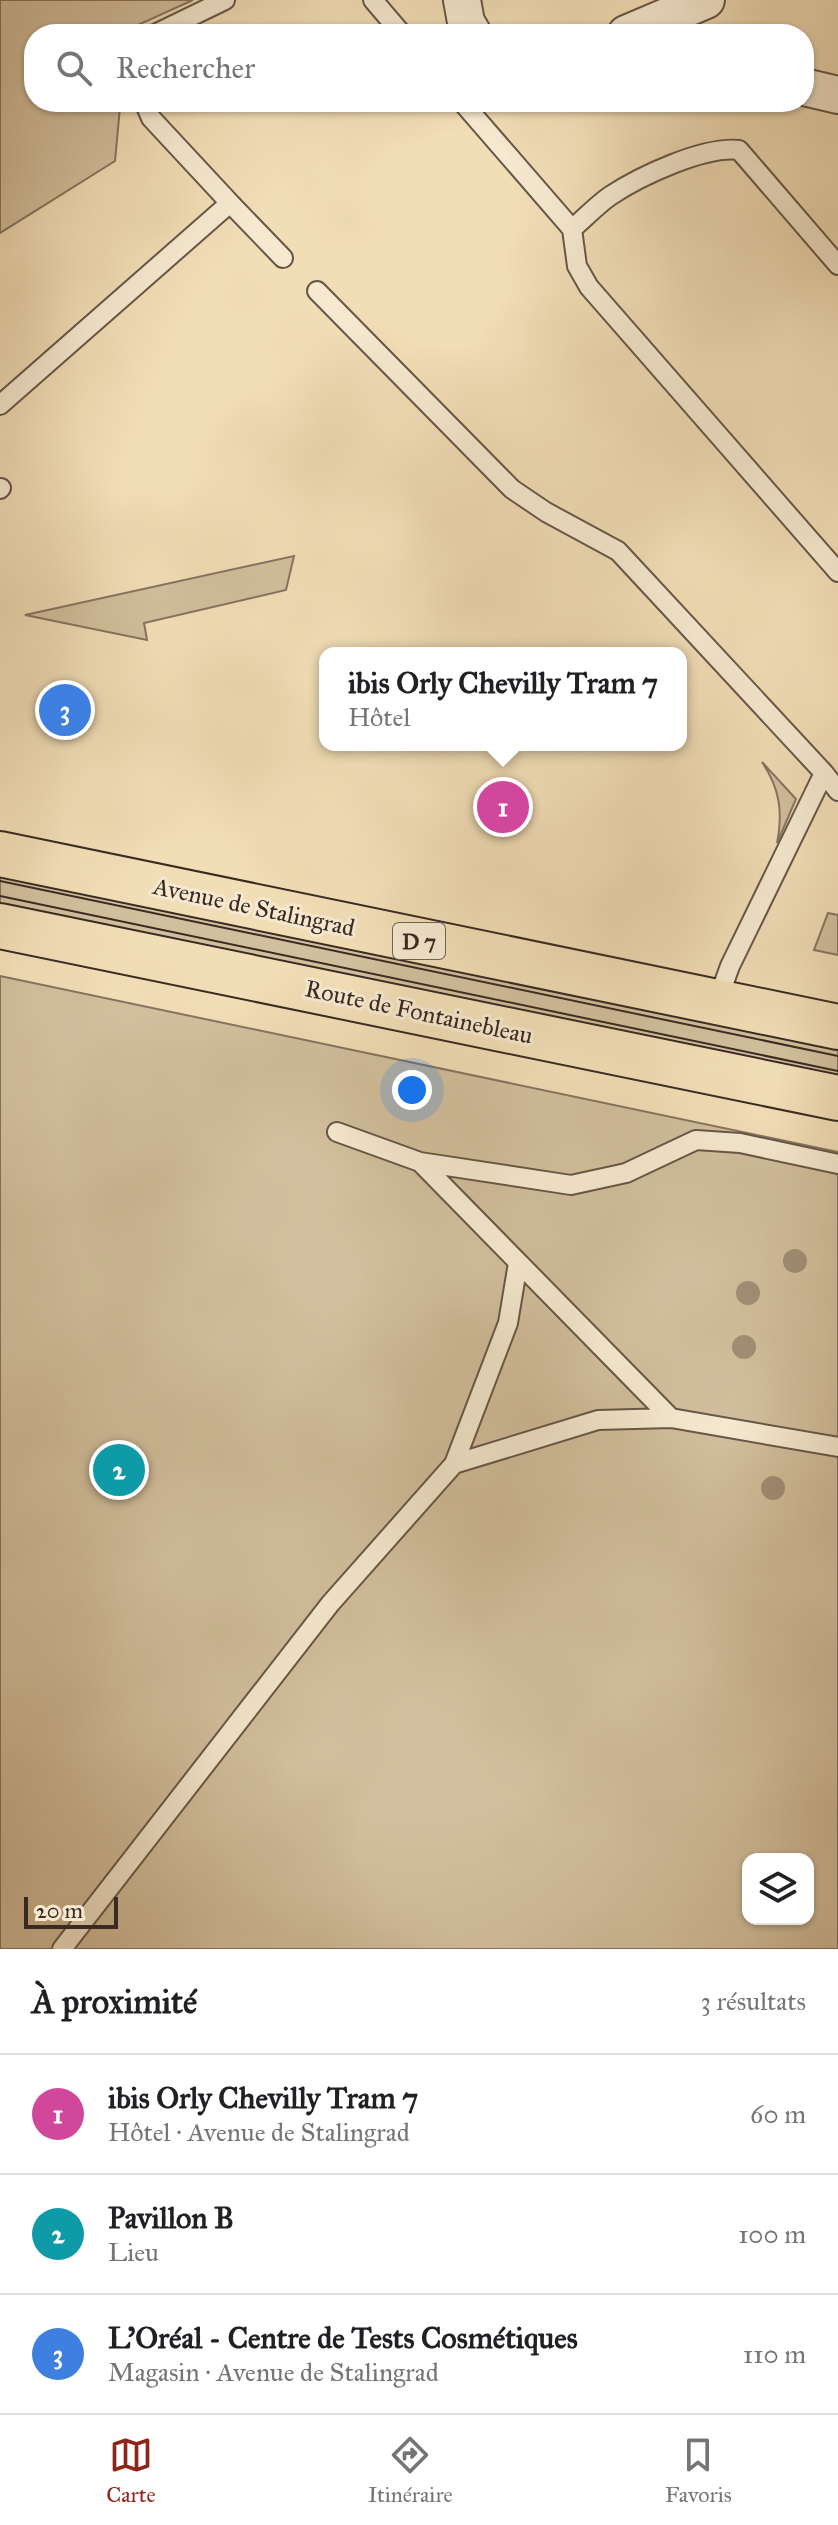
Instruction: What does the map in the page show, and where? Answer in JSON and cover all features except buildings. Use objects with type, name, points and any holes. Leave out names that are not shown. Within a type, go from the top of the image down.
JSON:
[{"type":"main road","name":"Avenue de Stalingrad","points":[[0,854],[838,1027]]},
{"type":"main road","name":"Route de Fontainebleau","points":[[0,926],[838,1098]]},
{"type":"street","points":[[462,0],[467,24]]},
{"type":"street","points":[[650,24],[706,0]]},
{"type":"street","points":[[814,89],[838,95]]},
{"type":"lane","points":[[176,24],[225,0]]},
{"type":"lane","points":[[373,0],[393,24]]},
{"type":"lane","points":[[148,112],[283,258]]},
{"type":"lane","points":[[471,112],[572,229],[577,266],[589,287],[838,572]]},
{"type":"lane","points":[[572,229],[610,196],[653,173],[707,153],[739,150],[838,265]]},
{"type":"lane","points":[[0,405],[230,203]]},
{"type":"lane","points":[[317,291],[512,489],[546,512],[618,551],[838,791]]},
{"type":"lane","points":[[717,1004],[730,966],[824,773]]},
{"type":"lane","points":[[337,1132],[420,1162],[571,1185],[626,1173],[696,1140],[740,1143],[838,1164]]},
{"type":"lane","points":[[420,1162],[671,1418]]},
{"type":"lane","points":[[62,1949],[330,1604],[454,1464],[508,1323],[518,1263]]},
{"type":"lane","points":[[454,1464],[598,1420],[671,1418],[838,1447]]},
{"type":"shaded area","points":[[0,0],[193,0],[140,24],[24,24],[24,112],[120,112],[115,161],[0,233]]},
{"type":"shaded area","points":[[294,556],[286,590],[144,623],[147,640],[25,615]]},
{"type":"shaded area","points":[[762,762],[796,799],[777,843],[780,821],[778,801],[773,782]]},
{"type":"shaded area","points":[[0,868],[838,1042],[838,1084],[0,910]]},
{"type":"shaded area","points":[[828,913],[838,915],[838,955],[814,950]]},
{"type":"shaded area","points":[[0,976],[838,1152],[838,1949],[0,1949]]},
{"type":"tram line","points":[[0,881],[838,1056]]},
{"type":"tram line","points":[[0,896],[838,1071]]},
{"type":"place","name":"L'Oréal - Centre de Tests Cosmétiques","points":[[65,710]]},
{"type":"place","name":"ibis Orly Chevilly Tram 7","points":[[503,807]]},
{"type":"place","name":"Pavillon B","points":[[119,1470]]}]
